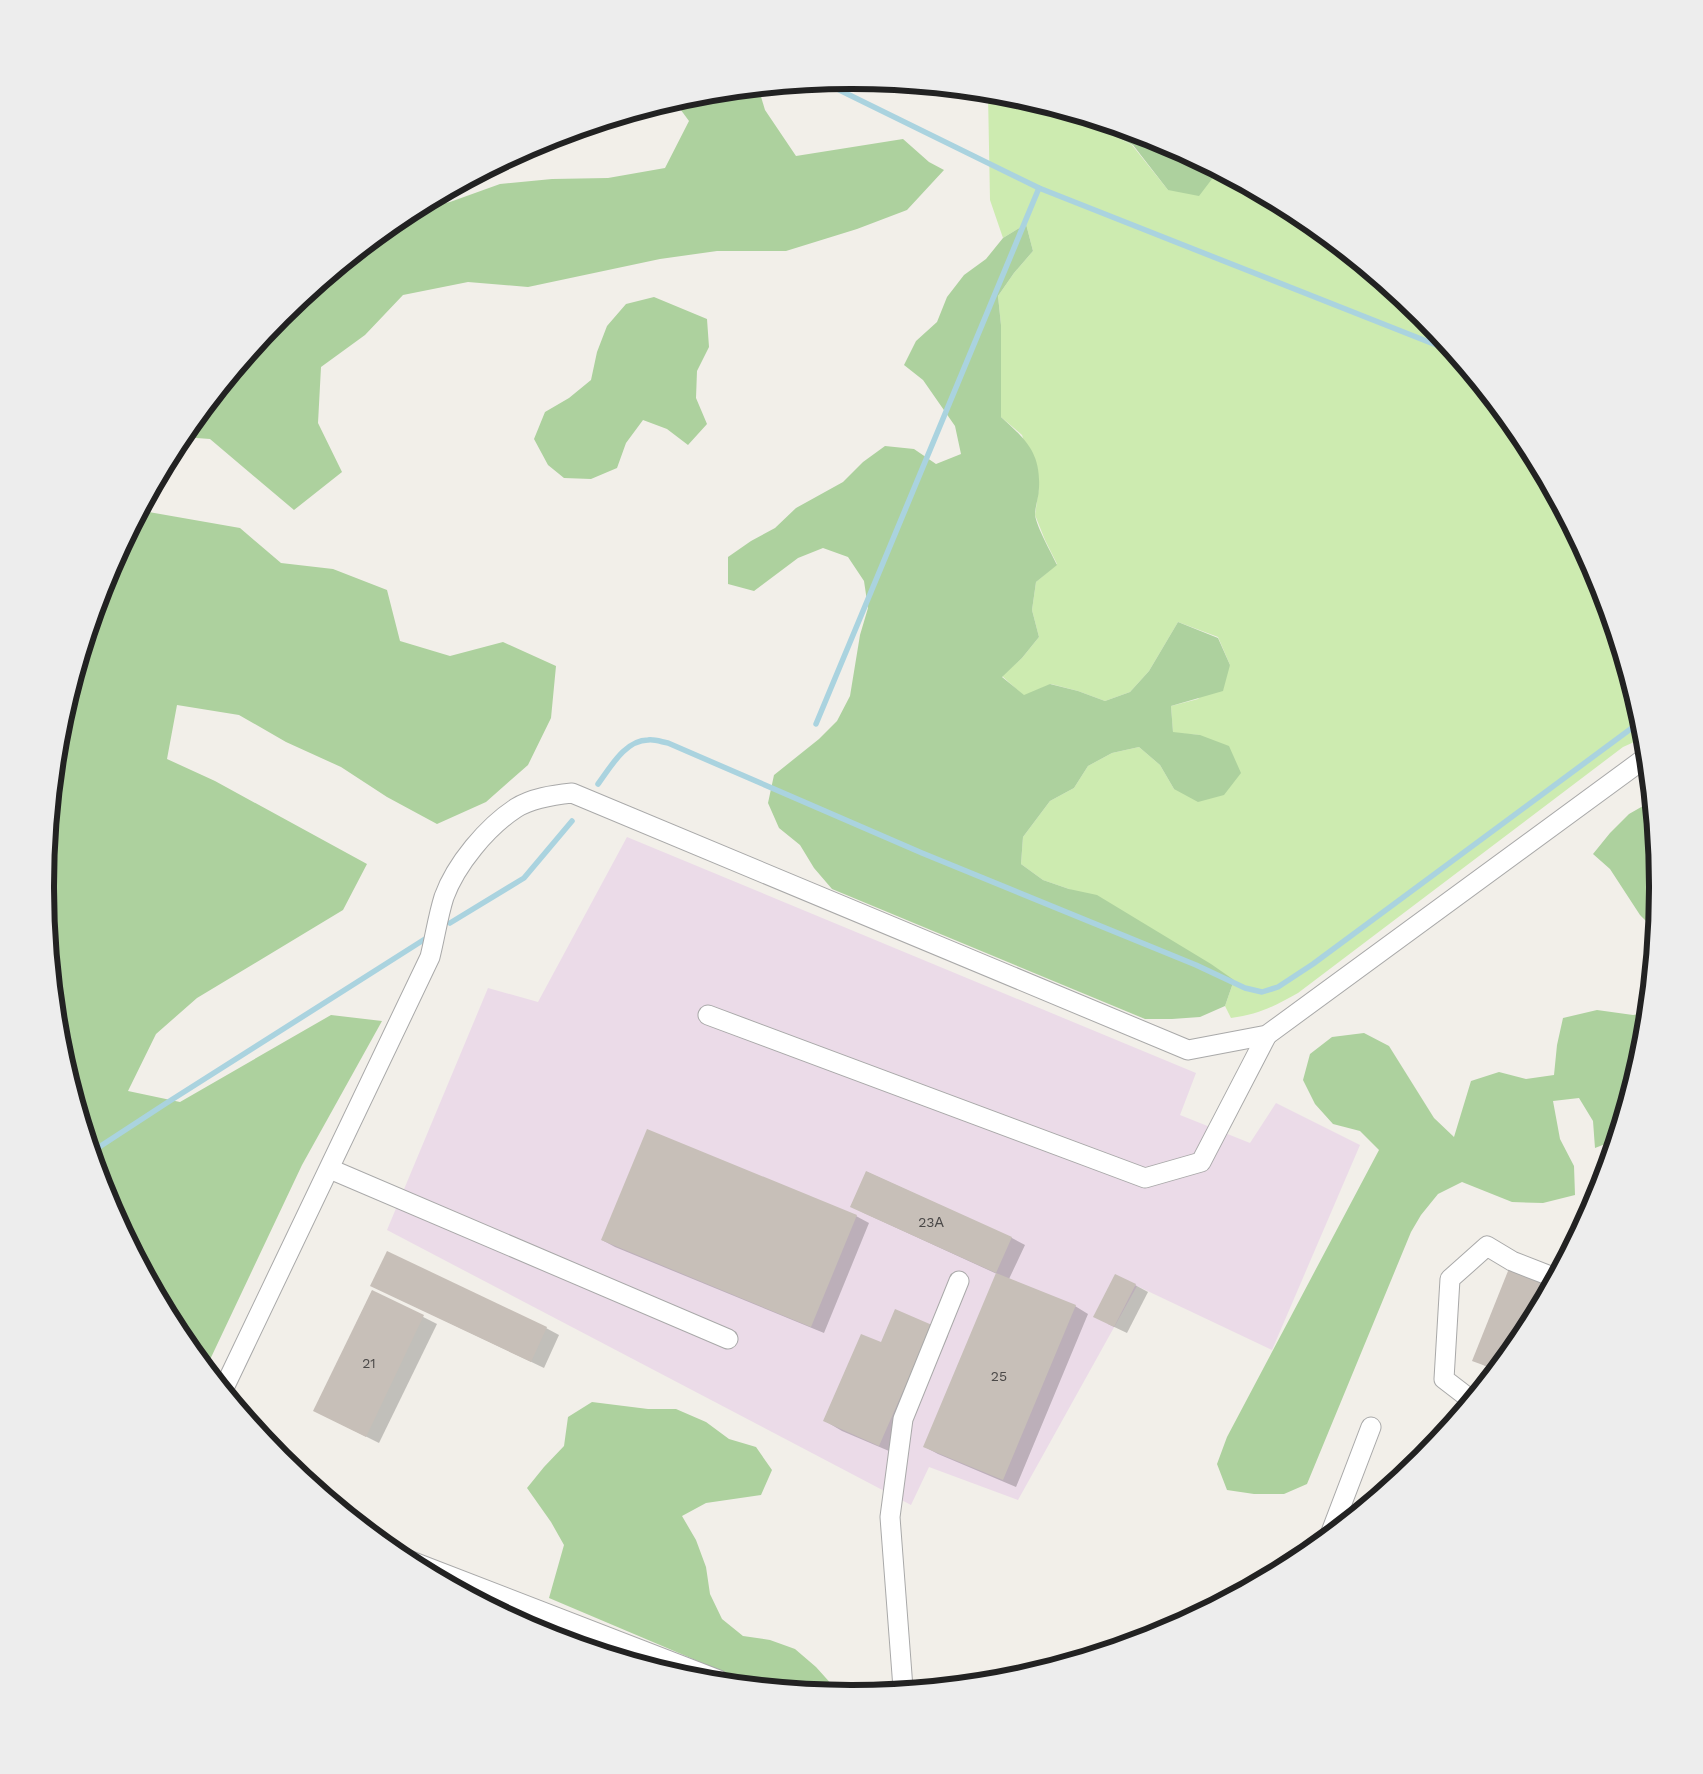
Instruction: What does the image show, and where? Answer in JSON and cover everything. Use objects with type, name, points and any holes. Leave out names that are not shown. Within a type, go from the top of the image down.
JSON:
[{"type":"lane","points":[[708,1015],[1145,1178],[1201,1162],[1267,1036],[1639,763]]},
{"type":"lane","points":[[227,1382],[430,957],[444,896],[458,869],[476,844],[517,807],[544,797],[572,793],[1188,1050],[1267,1036]]},
{"type":"lane","points":[[330,1169],[728,1340]]},
{"type":"lane","points":[[1465,1395],[1444,1379],[1450,1279],[1487,1246],[1512,1261],[1548,1275]]},
{"type":"lane","points":[[903,1683],[890,1517],[903,1419],[959,1281]]},
{"type":"lane","points":[[1335,1522],[1370,1427]]},
{"type":"lane","points":[[450,1576],[682,1666]]},
{"type":"shaded area","points":[[627,837],[1196,1073],[1180,1115],[1250,1143],[1276,1103],[1360,1145],[1272,1350],[1137,1286],[1018,1500],[929,1467],[911,1505],[387,1230],[488,988],[538,1002]]},
{"type":"green space","points":[[760,95],[765,110],[796,156],[903,139],[929,162],[944,170],[907,210],[857,229],[786,251],[717,251],[660,259],[528,287],[468,282],[403,295],[365,335],[321,367],[318,423],[342,472],[294,510],[210,439],[193,438],[219,401],[287,323],[366,254],[408,224],[440,204],[500,184],[552,179],[608,178],[665,168],[689,121],[680,108]]},
{"type":"green space","points":[[988,102],[1058,116],[1108,132],[1132,145],[1168,190],[1213,177],[1250,196],[1295,224],[1337,254],[1416,323],[1484,401],[1515,444],[1567,534],[1589,582],[1607,631],[1622,681],[1636,741],[1623,747],[1298,993],[1258,1012],[1231,1018],[1225,1006],[1234,980],[1069,889],[1043,880],[1021,864],[1023,837],[1050,801],[1074,788],[1088,766],[1112,753],[1139,747],[1160,765],[1174,789],[1200,735],[1173,733],[1171,706],[1198,699],[1230,665],[1218,637],[1178,622],[1149,671],[1130,692],[1105,701],[1051,684],[1024,696],[1002,676],[1022,658],[1039,637],[1032,610],[1036,582],[1057,564],[1035,515],[1039,487],[1022,435],[1001,417],[1001,325],[998,296],[1033,251],[1026,224],[1003,238],[990,200]]},
{"type":"green space","points":[[1109,133],[1157,150],[1214,177],[1199,196],[1168,190],[1133,145]]},
{"type":"green space","points":[[1026,224],[1033,251],[998,296],[1001,325],[1001,417],[1030,447],[1034,456],[1039,476],[1036,520],[1057,565],[1036,582],[1032,610],[1039,637],[1022,658],[1002,677],[1024,695],[1050,684],[1078,691],[1105,701],[1130,692],[1149,671],[1178,622],[1218,638],[1230,665],[1223,691],[1171,706],[1173,732],[1200,735],[1229,746],[1241,773],[1224,795],[1198,802],[1174,789],[1160,765],[1139,747],[1112,753],[1088,766],[1074,788],[1050,801],[1023,837],[1021,864],[1043,880],[1069,889],[1097,895],[1234,980],[1225,1006],[1200,1017],[1145,1019],[832,889],[814,868],[800,845],[779,828],[768,803],[774,775],[819,739],[837,721],[850,696],[860,635],[868,608],[864,581],[848,557],[823,548],[798,558],[754,591],[728,584],[728,557],[751,541],[775,528],[796,508],[843,482],[863,462],[885,446],[914,449],[936,464],[961,454],[955,426],[923,380],[904,365],[916,341],[937,322],[947,297],[964,275],[986,259],[1003,238]]},
{"type":"green space","points":[[654,297],[707,319],[709,347],[697,371],[696,398],[707,424],[688,445],[667,429],[643,420],[626,443],[617,468],[591,479],[564,478],[548,465],[534,439],[545,412],[569,398],[591,380],[597,352],[607,326],[626,304]]},
{"type":"green space","points":[[148,512],[240,528],[281,563],[333,569],[387,590],[400,641],[450,656],[503,642],[556,666],[551,718],[528,765],[486,802],[437,824],[387,797],[341,767],[286,742],[239,715],[177,705],[167,759],[215,781],[367,864],[343,910],[197,998],[156,1034],[128,1091],[180,1102],[331,1015],[382,1021],[302,1165],[210,1360],[188,1330],[161,1286],[136,1240],[114,1192],[96,1143],[69,1043],[55,939],[55,835],[69,731],[96,631],[114,582]]},
{"type":"green space","points":[[1645,805],[1648,835],[1648,923],[1640,915],[1610,869],[1593,854],[1629,814]]},
{"type":"green space","points":[[1597,1010],[1638,1014],[1634,1043],[1622,1093],[1607,1143],[1595,1148],[1593,1121],[1579,1098],[1553,1101],[1560,1139],[1574,1166],[1575,1195],[1543,1203],[1512,1202],[1462,1182],[1438,1194],[1421,1215],[1411,1232],[1307,1484],[1284,1494],[1254,1494],[1227,1490],[1217,1464],[1227,1437],[1379,1150],[1360,1131],[1333,1124],[1315,1104],[1303,1080],[1310,1054],[1332,1037],[1364,1033],[1389,1046],[1434,1118],[1454,1137],[1471,1081],[1499,1072],[1526,1079],[1554,1075],[1557,1045],[1563,1018]]},
{"type":"green space","points":[[592,1402],[648,1409],[676,1409],[706,1422],[729,1439],[756,1447],[772,1470],[761,1495],[706,1503],[682,1516],[696,1540],[706,1567],[710,1594],[722,1619],[743,1636],[770,1640],[795,1649],[816,1667],[832,1684],[799,1683],[731,1675],[549,1598],[564,1545],[551,1522],[527,1488],[564,1446],[568,1417]]},
{"type":"building","points":[[647,1129],[857,1215],[811,1327],[601,1240]]},
{"type":"building","points":[[866,1171],[1012,1237],[996,1273],[850,1207]]},
{"type":"building","points":[[387,1251],[547,1327],[531,1362],[370,1286]]},
{"type":"building","points":[[1512,1261],[1548,1275],[1515,1330],[1488,1367],[1472,1361]]},
{"type":"building","points":[[996,1273],[1076,1305],[1003,1480],[923,1447]]},
{"type":"building","points":[[1115,1274],[1136,1284],[1114,1327],[1093,1317]]},
{"type":"building","points":[[372,1290],[424,1315],[366,1437],[313,1411]]},
{"type":"building","points":[[895,1309],[932,1325],[879,1446],[823,1421],[861,1334],[881,1342]]},
{"type":"waterway","points":[[838,90],[1039,188],[1436,345]]},
{"type":"waterway","points":[[816,724],[1039,188]]},
{"type":"waterway","points":[[598,784],[619,756],[632,745],[640,741],[650,740],[668,743],[922,853],[1196,965],[1245,988],[1262,992],[1278,987],[1313,964],[1633,727]]},
{"type":"waterway","points":[[450,923],[524,878],[572,821]]},
{"type":"waterway","points":[[98,1148],[425,939]]}]
